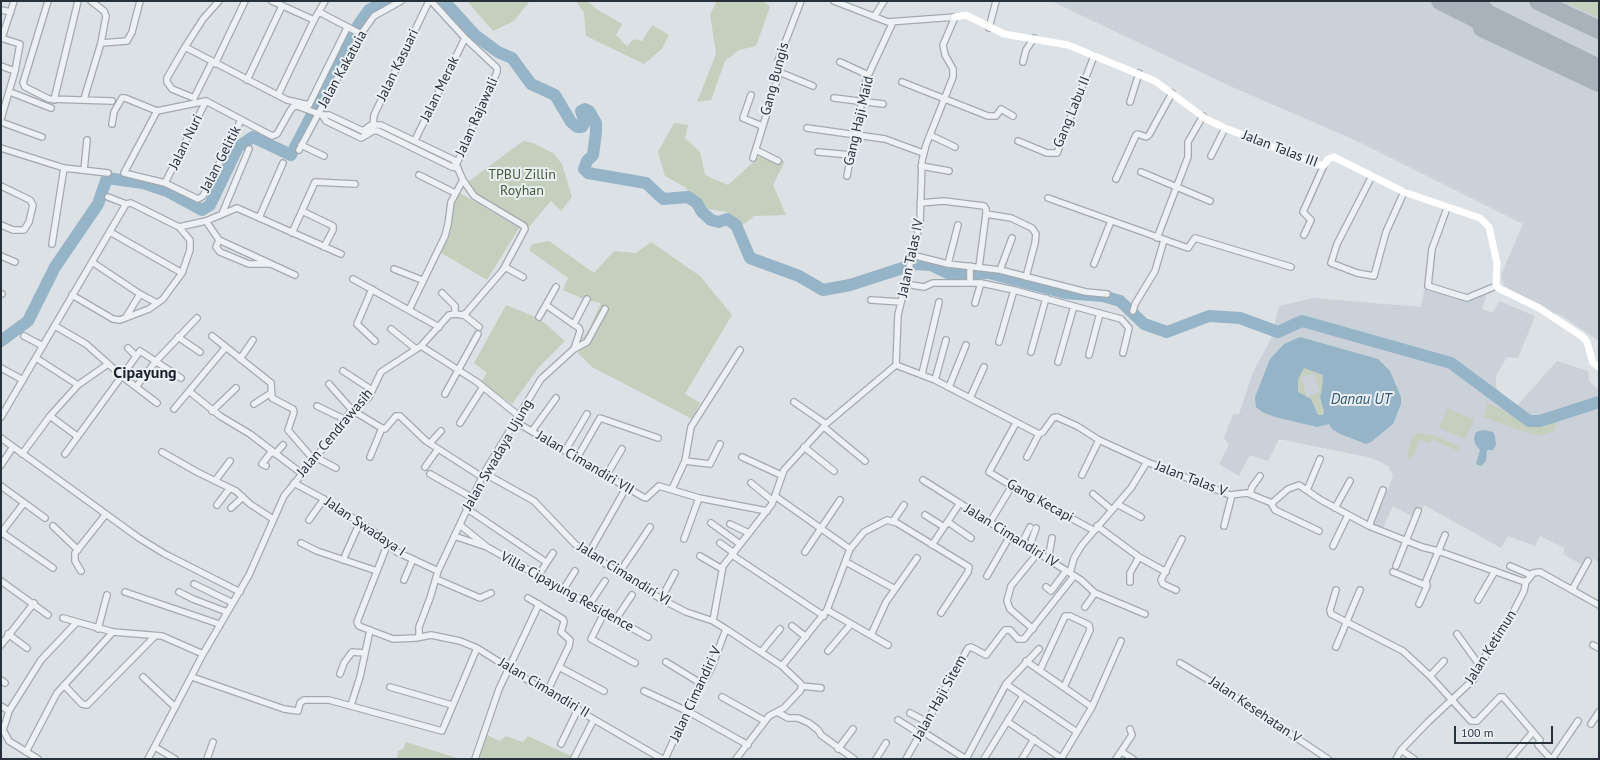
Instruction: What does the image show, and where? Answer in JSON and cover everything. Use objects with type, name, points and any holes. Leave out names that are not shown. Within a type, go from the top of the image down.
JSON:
[{"type":"street","points":[[1,119],[10,92],[20,44],[2,38],[14,1]]},
{"type":"street","points":[[48,1],[23,83],[25,87],[39,96],[54,100],[84,99],[112,101]]},
{"type":"street","points":[[54,100],[78,1]]},
{"type":"street","points":[[84,99],[101,43],[106,13],[91,1]]},
{"type":"street","points":[[101,43],[127,41],[132,32],[140,1]]},
{"type":"street","points":[[219,1],[203,20],[184,48],[167,78],[167,82],[172,89],[194,98],[214,63],[245,1]]},
{"type":"street","points":[[272,1],[314,20]]},
{"type":"street","points":[[278,95],[324,1]]},
{"type":"street","name":"Jalan Kakatuia","points":[[324,156],[300,147],[316,112],[360,34],[374,16],[401,1]]},
{"type":"street","name":"Jalan Rajawali","points":[[430,1],[496,68],[497,72],[459,168]]},
{"type":"street","name":"Jalan Kasuari","points":[[373,131],[374,115],[430,1]]},
{"type":"street","name":"Gang Bungis","points":[[753,158],[779,72],[778,61],[801,1]]},
{"type":"street","points":[[834,1],[874,17],[893,22],[955,17]]},
{"type":"street","points":[[874,17],[884,1]]},
{"type":"street","points":[[989,28],[996,1]]},
{"type":"street","points":[[246,80],[282,6]]},
{"type":"street","points":[[1,10],[11,12]]},
{"type":"street","points":[[319,12],[360,34]]},
{"type":"street","name":"Jalan Talas III","points":[[955,17],[966,15],[989,28],[1004,34],[1068,45],[1156,81],[1202,116],[1225,128],[1317,165],[1324,165],[1328,159],[1334,157],[1404,192],[1480,218],[1488,224],[1497,263],[1496,286]]},
{"type":"street","name":"Jalan Talas IV","points":[[896,365],[897,334],[901,302],[920,222],[921,166],[923,153],[953,74],[943,45],[955,17]]},
{"type":"street","name":"Gang Haji Maid","points":[[847,176],[868,75],[893,22]]},
{"type":"street","points":[[184,48],[287,100],[310,105],[349,29]]},
{"type":"street","name":"Jalan Merak","points":[[415,140],[465,38]]},
{"type":"street","points":[[1023,62],[1026,50],[1034,38]]},
{"type":"street","name":"Gang Labu II","points":[[1018,141],[1047,153],[1056,153],[1094,56]]},
{"type":"street","points":[[840,62],[868,75]]},
{"type":"street","points":[[1,66],[15,71]]},
{"type":"street","points":[[779,72],[814,86]]},
{"type":"street","points":[[1130,102],[1139,73]]},
{"type":"street","points":[[902,82],[993,117],[996,116],[1000,109],[1013,116]]},
{"type":"street","points":[[10,92],[50,108]]},
{"type":"street","points":[[1116,179],[1136,134],[1148,136],[1172,93]]},
{"type":"street","points":[[751,95],[743,118],[762,126]]},
{"type":"street","points":[[112,124],[114,112],[124,98],[157,111],[206,101],[272,136],[277,134],[293,107],[297,106],[329,115],[363,131],[374,124],[381,125],[415,140],[459,168],[463,180],[474,196],[524,227],[524,233],[505,267],[464,315]]},
{"type":"street","points":[[834,98],[862,100],[883,104]]},
{"type":"street","name":"Jalan Nuri","points":[[165,183],[206,101]]},
{"type":"street","points":[[157,111],[124,173],[165,183]]},
{"type":"street","points":[[316,112],[326,121],[361,138],[373,131],[378,131],[452,167],[459,168]]},
{"type":"street","points":[[1157,238],[1188,157],[1188,142],[1202,116]]},
{"type":"street","name":"Jalan Gelitik","points":[[165,183],[198,199],[201,198],[241,120]]},
{"type":"street","points":[[1,122],[42,137]]},
{"type":"street","points":[[807,128],[894,141],[923,153]]},
{"type":"street","points":[[1211,156],[1225,128]]},
{"type":"street","points":[[930,135],[955,148]]},
{"type":"street","points":[[84,170],[88,140]]},
{"type":"street","points":[[1,148],[64,168],[108,172]]},
{"type":"street","points":[[222,214],[249,149]]},
{"type":"street","points":[[756,150],[778,161]]},
{"type":"street","points":[[818,152],[851,155]]},
{"type":"street","points":[[259,218],[283,163]]},
{"type":"street","points":[[1304,235],[1311,220],[1303,212],[1324,165]]},
{"type":"street","points":[[921,166],[950,171]]},
{"type":"street","points":[[52,244],[64,168]]},
{"type":"street","points":[[1141,172],[1210,201]]},
{"type":"street","points":[[419,175],[455,194]]},
{"type":"street","points":[[1372,176],[1337,244],[1331,263],[1357,273],[1374,276],[1386,232],[1404,192]]},
{"type":"street","points":[[409,310],[422,280],[445,236],[450,205],[463,180]]},
{"type":"street","points":[[292,233],[314,182],[355,184]]},
{"type":"street","points":[[1,186],[24,197],[33,205],[29,222],[24,230],[13,230],[1,225]]},
{"type":"street","points":[[72,295],[113,319],[126,318],[149,309],[163,299],[182,273],[190,250],[190,240],[179,227],[131,203],[126,204],[108,198]]},
{"type":"street","points":[[1048,198],[1157,238],[1189,248],[1195,238],[1291,267]]},
{"type":"street","points":[[920,203],[944,201],[984,206],[986,209],[986,214],[979,267]]},
{"type":"street","points":[[1,417],[126,204]]},
{"type":"street","points":[[179,227],[206,221],[237,208],[341,254]]},
{"type":"street","points":[[1448,208],[1432,249],[1428,286],[1470,298],[1496,286],[1539,308],[1583,337],[1593,363],[1599,367]]},
{"type":"street","points":[[302,211],[333,226],[333,230],[324,247]]},
{"type":"street","points":[[986,214],[1011,218],[1032,228],[1036,234],[1026,277]]},
{"type":"street","points":[[206,221],[219,240],[295,275]]},
{"type":"street","points":[[1094,264],[1111,221]]},
{"type":"street","points":[[948,264],[958,225]]},
{"type":"street","points":[[110,232],[182,273]]},
{"type":"street","points":[[1000,270],[1012,238]]},
{"type":"street","points":[[219,240],[216,247],[220,252],[248,264],[269,264]]},
{"type":"street","points":[[1133,311],[1135,304],[1155,270],[1164,240]]},
{"type":"street","points":[[1,256],[14,262]]},
{"type":"street","points":[[911,257],[970,270],[979,267],[1000,270],[1086,292],[1107,294]]},
{"type":"street","points":[[92,262],[140,294],[157,303]]},
{"type":"street","points":[[505,267],[523,277]]},
{"type":"street","points":[[394,269],[422,280]]},
{"type":"street","points":[[970,270],[970,282]]},
{"type":"street","points":[[353,279],[439,327]]},
{"type":"street","points":[[905,284],[924,287],[933,283],[981,283],[1046,298],[1121,319],[1129,328],[1123,353]]},
{"type":"street","points":[[975,303],[981,283]]},
{"type":"street","points":[[539,317],[556,286]]},
{"type":"street","points":[[372,289],[357,324],[375,341]]},
{"type":"street","points":[[999,342],[1014,290]]},
{"type":"street","points":[[442,293],[454,306],[455,314],[464,315],[479,328]]},
{"type":"street","points":[[126,318],[140,294]]},
{"type":"street","points":[[1031,352],[1046,298]]},
{"type":"street","points":[[574,324],[586,299]]},
{"type":"street","points":[[871,300],[901,302]]},
{"type":"street","points":[[922,374],[939,302]]},
{"type":"street","points":[[546,305],[574,324],[580,331],[574,349]]},
{"type":"street","points":[[1058,362],[1074,306]]},
{"type":"street","name":"Jalan Swadaya Ujung","points":[[419,637],[419,627],[438,571],[471,497],[483,475],[541,379],[574,349],[587,342],[605,309]]},
{"type":"street","points":[[1090,355],[1100,313]]},
{"type":"street","name":"Jalan Cendrawasih","points":[[148,759],[219,624],[240,592],[258,557],[280,502],[344,419],[352,410],[364,402],[381,372],[418,348],[449,315],[455,314]]},
{"type":"street","points":[[136,387],[178,336],[197,318]]},
{"type":"street","points":[[54,326],[86,344],[123,377],[157,403]]},
{"type":"street","name":"Jalan Cimandiri VII","points":[[391,329],[418,348],[483,386],[517,419],[532,431],[626,488],[646,498],[659,486],[698,498],[767,510]]},
{"type":"street","points":[[445,394],[478,334]]},
{"type":"street","points":[[24,336],[43,346]]},
{"type":"street","points":[[178,336],[200,352]]},
{"type":"street","points":[[212,336],[271,383],[272,398],[294,411],[288,430],[314,458],[336,468]]},
{"type":"street","points":[[240,359],[253,340]]},
{"type":"street","points":[[935,380],[946,340]]},
{"type":"street","points":[[949,387],[966,345]]},
{"type":"street","points":[[174,409],[190,392],[226,347]]},
{"type":"street","points":[[128,348],[136,356]]},
{"type":"street","points":[[672,489],[685,461],[691,427],[740,350]]},
{"type":"street","points":[[66,454],[77,436],[123,377],[136,356],[142,351],[181,378]]},
{"type":"street","points":[[36,358],[78,385]]},
{"type":"street","points":[[22,454],[50,416],[78,385],[108,364]]},
{"type":"street","points":[[713,621],[722,570],[774,499],[781,475],[804,447],[825,426],[896,365],[935,380],[1039,434],[1027,457]]},
{"type":"street","points":[[970,398],[984,367]]},
{"type":"street","points":[[1,368],[23,380]]},
{"type":"street","points":[[343,371],[372,390]]},
{"type":"street","points":[[329,384],[352,410],[382,428],[370,457]]},
{"type":"street","points":[[460,423],[483,386]]},
{"type":"street","points":[[212,411],[236,388]]},
{"type":"street","points":[[190,392],[212,411],[250,434],[301,473]]},
{"type":"street","points":[[254,404],[271,393]]},
{"type":"street","points":[[532,431],[556,398]]},
{"type":"street","points":[[794,402],[825,426],[865,461]]},
{"type":"street","points":[[317,406],[344,419]]},
{"type":"street","points":[[565,451],[587,414]]},
{"type":"street","points":[[50,416],[77,436]]},
{"type":"street","name":"Jalan Cimandiri VI","points":[[382,428],[385,429],[398,416],[438,449],[483,475],[534,501],[575,544],[588,553],[661,599],[686,612],[713,621],[726,628],[782,666],[802,686]]},
{"type":"street","name":"Jalan Talas V","points":[[1039,434],[1043,432],[1053,418],[1057,417],[1076,426],[1098,440],[1147,462],[1232,495],[1250,494],[1271,503],[1275,510],[1319,531]]},
{"type":"street","points":[[577,458],[600,418],[658,438]]},
{"type":"street","name":"Gang Kecapi","points":[[1016,423],[989,470],[990,473],[1012,486],[1095,528],[1139,557],[1166,572]]},
{"type":"street","points":[[430,443],[441,431]]},
{"type":"street","points":[[1,438],[139,538],[165,554],[240,592]]},
{"type":"street","points":[[1082,475],[1098,440]]},
{"type":"street","points":[[685,461],[710,464],[720,444]]},
{"type":"street","points":[[266,466],[262,464],[283,445]]},
{"type":"street","points":[[1,464],[13,447]]},
{"type":"street","points":[[804,447],[834,471]]},
{"type":"street","points":[[425,467],[438,449]]},
{"type":"street","points":[[606,476],[622,449]]},
{"type":"street","points":[[162,452],[230,488],[273,519]]},
{"type":"street","points":[[742,457],[781,475]]},
{"type":"street","points":[[1308,490],[1320,459]]},
{"type":"street","points":[[215,481],[230,461]]},
{"type":"street","name":"Jalan Haji Sitem","points":[[906,759],[968,648],[971,647],[982,655],[986,655],[1005,630],[1010,630],[1021,640],[1024,639],[1033,629],[1070,573],[1074,558],[1095,528],[1135,482],[1147,462]]},
{"type":"street","points":[[430,474],[471,497]]},
{"type":"street","points":[[1250,494],[1252,487],[1260,476]]},
{"type":"street","points":[[923,480],[960,504]]},
{"type":"street","points":[[1335,508],[1350,481]]},
{"type":"street","name":"Jalan Swadaya I","points":[[294,483],[324,499],[360,522],[388,543],[397,552],[438,571]]},
{"type":"street","points":[[751,484],[821,528],[850,549]]},
{"type":"street","points":[[1,486],[45,518]]},
{"type":"street","points":[[990,522],[1012,486]]},
{"type":"street","points":[[1271,503],[1275,503],[1291,487],[1299,486],[1308,490],[1335,508],[1369,526],[1407,542],[1526,581],[1536,571],[1540,572],[1599,605]]},
{"type":"street","points":[[217,504],[230,488]]},
{"type":"street","points":[[588,553],[626,488]]},
{"type":"street","points":[[1369,526],[1383,490]]},
{"type":"street","points":[[1093,494],[1112,510]]},
{"type":"street","points":[[1224,526],[1232,495]]},
{"type":"street","points":[[232,508],[243,498]]},
{"type":"street","points":[[684,539],[698,498]]},
{"type":"street","points":[[309,520],[324,499]]},
{"type":"street","points":[[805,552],[840,500]]},
{"type":"street","points":[[24,503],[1,532],[53,568]]},
{"type":"street","name":"Jalan Cimandiri IV","points":[[932,544],[960,504],[990,522],[1037,554],[1070,573],[1095,593],[1145,614]]},
{"type":"street","points":[[1117,504],[1141,517]]},
{"type":"street","points":[[893,521],[904,505]]},
{"type":"street","points":[[466,508],[543,560]]},
{"type":"street","points":[[1396,566],[1407,542],[1418,511]]},
{"type":"street","points":[[81,571],[74,558],[78,550],[106,514]]},
{"type":"street","points":[[925,515],[946,524],[971,538]]},
{"type":"street","points":[[1333,546],[1348,515]]},
{"type":"street","points":[[782,666],[825,613],[850,549],[864,532],[887,520],[893,521],[968,567],[969,569],[941,613]]},
{"type":"street","points":[[343,560],[360,522]]},
{"type":"street","points":[[711,523],[740,544]]},
{"type":"street","name":"Villa Cipayung Residence","points":[[460,524],[487,547],[648,637]]},
{"type":"street","points":[[730,524],[749,534]]},
{"type":"street","points":[[52,526],[78,550]]},
{"type":"street","points":[[619,572],[650,527]]},
{"type":"street","points":[[1022,544],[1033,528],[1029,548]]},
{"type":"street","points":[[465,540],[469,532]]},
{"type":"street","points":[[1419,604],[1427,586],[1426,581],[1445,535]]},
{"type":"street","name":"Villa Cipayung Residence","points":[[454,536],[487,547]]},
{"type":"street","points":[[987,576],[1010,536]]},
{"type":"street","points":[[1048,560],[1052,538]]},
{"type":"street","points":[[1176,590],[1162,583],[1182,539]]},
{"type":"street","points":[[300,543],[317,551],[377,570]]},
{"type":"street","points":[[388,543],[357,622],[359,626],[393,639],[419,637]]},
{"type":"street","points":[[720,543],[733,554],[825,613],[851,624],[888,645]]},
{"type":"street","points":[[538,576],[553,553]]},
{"type":"street","points":[[1033,629],[1010,609],[1007,601],[1013,582],[1037,554]]},
{"type":"street","points":[[700,556],[722,570]]},
{"type":"street","points":[[1130,582],[1130,573],[1139,557]]},
{"type":"street","points":[[871,636],[884,607],[917,558]]},
{"type":"street","points":[[404,580],[413,559]]},
{"type":"street","points":[[1572,590],[1588,561]]},
{"type":"street","points":[[846,562],[895,589]]},
{"type":"street","points":[[1510,566],[1531,575]]},
{"type":"street","points":[[562,590],[575,571]]},
{"type":"street","points":[[1478,600],[1495,571]]},
{"type":"street","points":[[1393,572],[1427,586]]},
{"type":"street","points":[[661,599],[675,573]]},
{"type":"street","points":[[1046,587],[1051,591],[1070,573]]},
{"type":"street","points":[[436,579],[480,598],[491,593]]},
{"type":"street","points":[[1,581],[34,603],[48,615]]},
{"type":"street","points":[[590,605],[605,581]]},
{"type":"street","name":"Jalan Ketimun","points":[[1396,759],[1401,750],[1436,713],[1453,700],[1474,679],[1480,666],[1506,626],[1524,591],[1526,581]]},
{"type":"street","points":[[194,584],[233,603]]},
{"type":"street","points":[[1336,590],[1330,612],[1397,647],[1430,676],[1453,700],[1471,722],[1475,722],[1500,697],[1503,697],[1532,733],[1540,740],[1538,745],[1551,759],[1578,721]]},
{"type":"street","points":[[1336,647],[1348,622],[1360,590]]},
{"type":"street","points":[[125,592],[219,624]]},
{"type":"street","points":[[179,592],[227,612]]},
{"type":"street","points":[[1085,608],[1095,593]]},
{"type":"street","points":[[98,629],[107,595]]},
{"type":"street","points":[[616,619],[632,595]]},
{"type":"street","points":[[528,598],[563,619],[564,622],[562,632],[570,640],[569,646],[547,692]]},
{"type":"street","points":[[1,645],[8,634],[34,603]]},
{"type":"street","points":[[475,759],[496,696],[539,604]]},
{"type":"street","points":[[604,613],[591,639],[635,663]]},
{"type":"street","points":[[1040,670],[1065,616],[1070,616],[1088,625],[1090,630],[1064,687]]},
{"type":"street","points":[[63,618],[76,623],[112,632],[155,636],[173,640],[203,654]]},
{"type":"street","points":[[38,759],[12,744],[5,736],[3,730],[9,711],[41,660],[76,623]]},
{"type":"street","points":[[828,651],[851,624]]},
{"type":"street","points":[[792,626],[806,637]]},
{"type":"street","name":"Jalan Cimandiri V","points":[[663,759],[689,712],[710,669],[726,628]]},
{"type":"street","points":[[761,652],[780,629]]},
{"type":"street","points":[[351,705],[360,677],[370,630]]},
{"type":"street","points":[[26,752],[57,693],[112,632]]},
{"type":"street","points":[[8,634],[27,648]]},
{"type":"street","points":[[1457,634],[1480,666]]},
{"type":"street","name":"Jalan Cimandiri II","points":[[419,637],[431,635],[446,636],[477,648],[547,692],[663,759]]},
{"type":"street","points":[[64,685],[82,704],[87,705],[155,636]]},
{"type":"street","points":[[1008,722],[1061,759],[1092,707],[1121,641]]},
{"type":"street","points":[[192,677],[284,709],[297,712],[300,703],[304,700],[329,700],[440,731],[444,730],[452,705],[477,648]]},
{"type":"street","points":[[928,735],[966,759],[1006,684],[1026,661],[1039,649]]},
{"type":"street","points":[[340,674],[344,662],[352,652],[365,653]]},
{"type":"street","points":[[1026,661],[1092,707]]},
{"type":"street","points":[[1430,676],[1444,661]]},
{"type":"street","points":[[666,662],[702,684]]},
{"type":"street","name":"Jalan Kesehatan V","points":[[1180,663],[1222,688],[1328,759]]},
{"type":"street","points":[[559,667],[604,691]]},
{"type":"street","points":[[143,677],[176,707]]},
{"type":"street","points":[[1006,684],[1077,732]]},
{"type":"street","points":[[390,686],[452,705]]},
{"type":"street","points":[[736,759],[769,716],[784,708],[800,691],[802,686],[821,688]]},
{"type":"street","points":[[644,691],[689,712],[748,745]]},
{"type":"street","points":[[984,759],[1023,696]]},
{"type":"street","points":[[722,697],[765,721]]},
{"type":"street","points":[[1,706],[9,711]]},
{"type":"street","points":[[561,744],[578,709]]},
{"type":"street","points":[[777,712],[788,718],[798,718],[809,723],[838,749],[854,759]]},
{"type":"street","points":[[1591,724],[1599,712]]},
{"type":"street","points":[[910,713],[927,722]]},
{"type":"street","points":[[574,758],[594,719]]},
{"type":"street","points":[[898,720],[920,734]]},
{"type":"street","points":[[838,749],[853,729]]},
{"type":"street","points":[[1116,759],[1132,735],[1130,729]]},
{"type":"street","points":[[1510,759],[1532,733]]},
{"type":"street","points":[[1022,759],[1034,739]]},
{"type":"street","points":[[207,759],[213,742]]},
{"type":"street","points":[[876,759],[886,743]]},
{"type":"street","points":[[155,746],[174,759]]},
{"type":"street","points":[[1401,750],[1414,759]]},
{"type":"street","points":[[1122,752],[1133,759]]},
{"type":"shaded area","points":[[1051,1],[1599,1],[1599,341],[1559,314],[1550,313],[1504,286],[1501,275],[1523,224],[1357,141],[1230,86]]},
{"type":"shaded area","points":[[1425,287],[1465,298],[1488,289],[1482,309],[1493,313],[1499,301],[1535,316],[1518,358],[1507,357],[1496,376],[1496,387],[1504,399],[1516,407],[1557,361],[1588,371],[1589,381],[1599,390],[1599,562],[1588,557],[1582,565],[1563,554],[1565,548],[1540,536],[1535,546],[1508,536],[1501,548],[1424,505],[1417,519],[1393,506],[1383,528],[1367,521],[1378,497],[1387,492],[1393,476],[1388,466],[1372,458],[1279,439],[1268,461],[1250,455],[1239,476],[1219,464],[1229,445],[1224,438],[1233,414],[1239,414],[1253,372],[1271,339],[1279,306],[1313,298],[1421,307]]},
{"type":"green space","points":[[467,1],[530,1],[514,21],[493,31]]},
{"type":"green space","points":[[576,1],[588,1],[595,8],[622,24],[616,35],[627,46],[634,39],[642,41],[652,25],[669,35],[662,49],[644,64],[586,36],[584,13]]},
{"type":"green space","points":[[717,1],[764,1],[770,7],[756,46],[739,50],[725,61],[711,100],[697,102],[716,54],[710,14]]},
{"type":"green space","points":[[1563,1],[1599,1],[1599,18]]},
{"type":"green space","points":[[674,123],[688,125],[685,138],[700,152],[705,175],[728,185],[760,156],[785,161],[773,185],[786,215],[754,216],[738,229],[727,212],[702,208],[685,187],[665,176],[658,152]]},
{"type":"green space","name":"TPBU Zillin Royhan","points":[[523,141],[533,143],[553,153],[562,164],[572,197],[561,211],[551,201],[529,227],[473,192],[468,182]]},
{"type":"green space","points":[[460,193],[519,228],[487,280],[438,251],[450,229],[450,209]]},
{"type":"green space","points":[[549,241],[594,273],[614,251],[636,253],[651,242],[700,276],[732,315],[685,394],[700,403],[692,419],[592,367],[574,349],[588,331],[601,303],[586,300],[563,290],[568,278],[529,250],[532,244]]},
{"type":"green space","points":[[506,305],[540,319],[565,341],[539,367],[512,404],[481,382],[487,373],[474,363]]},
{"type":"green space","points":[[1304,368],[1323,375],[1320,397],[1324,412],[1323,415],[1318,415],[1311,399],[1307,397],[1298,392],[1298,379]],"holes":[[[1314,373],[1320,392],[1307,397],[1301,377]]]},
{"type":"green space","points":[[1488,403],[1532,425],[1540,426],[1555,421],[1556,427],[1554,431],[1539,436],[1516,429],[1483,417]]},
{"type":"green space","points":[[1447,408],[1474,420],[1465,439],[1439,428]]},
{"type":"green space","points":[[1418,433],[1436,436],[1460,447],[1458,451],[1432,439],[1429,444],[1420,440],[1411,460],[1407,455],[1413,436]]},
{"type":"green space","points":[[487,735],[500,741],[506,736],[523,742],[528,736],[571,756],[570,759],[478,759]]},
{"type":"green space","points":[[406,742],[458,759],[397,759],[398,751],[403,749]]},
{"type":"water","name":"Danau UT","points":[[1300,337],[1378,359],[1390,371],[1401,397],[1401,404],[1393,424],[1371,442],[1366,444],[1340,434],[1332,429],[1329,424],[1317,427],[1275,417],[1262,412],[1256,407],[1255,397],[1270,359],[1284,344]],"holes":[[[1304,368],[1323,375],[1320,397],[1324,412],[1323,415],[1318,415],[1311,399],[1298,392],[1298,379]]]},
{"type":"water","points":[[1483,430],[1493,432],[1496,445],[1493,450],[1487,450],[1486,461],[1481,466],[1476,464],[1480,450],[1475,444],[1474,438],[1476,432]]},
{"type":"waterway","points":[[1,341],[28,321],[55,267],[98,204],[107,178],[143,183],[167,191],[202,210],[210,205],[238,147],[253,137],[291,155],[359,24],[369,10],[386,1]]},
{"type":"waterway","points":[[444,1],[475,35],[498,52],[512,58],[531,84],[555,95],[571,122],[577,127],[582,127],[585,122],[581,111],[585,109],[589,111],[596,123],[596,132],[593,155],[587,161],[584,169],[588,173],[646,183],[663,199],[688,197],[697,203],[702,212],[711,220],[719,222],[727,219],[736,225],[750,258],[799,276],[823,290],[850,285],[915,264],[931,265],[950,274],[989,273],[1065,293],[1103,296],[1120,301],[1144,324],[1167,332],[1209,316],[1240,318],[1278,332],[1302,321],[1451,363],[1529,421],[1540,421],[1599,402]]},
{"type":"taxiway","points":[[1440,1],[1480,21],[1482,28],[1599,83]]},
{"type":"taxiway","points":[[1472,1],[1480,5],[1487,13],[1599,68]]},
{"type":"taxiway","points":[[1538,1],[1599,30]]},
{"type":"district","name":"Cipayung","points":[[145,373]]}]
